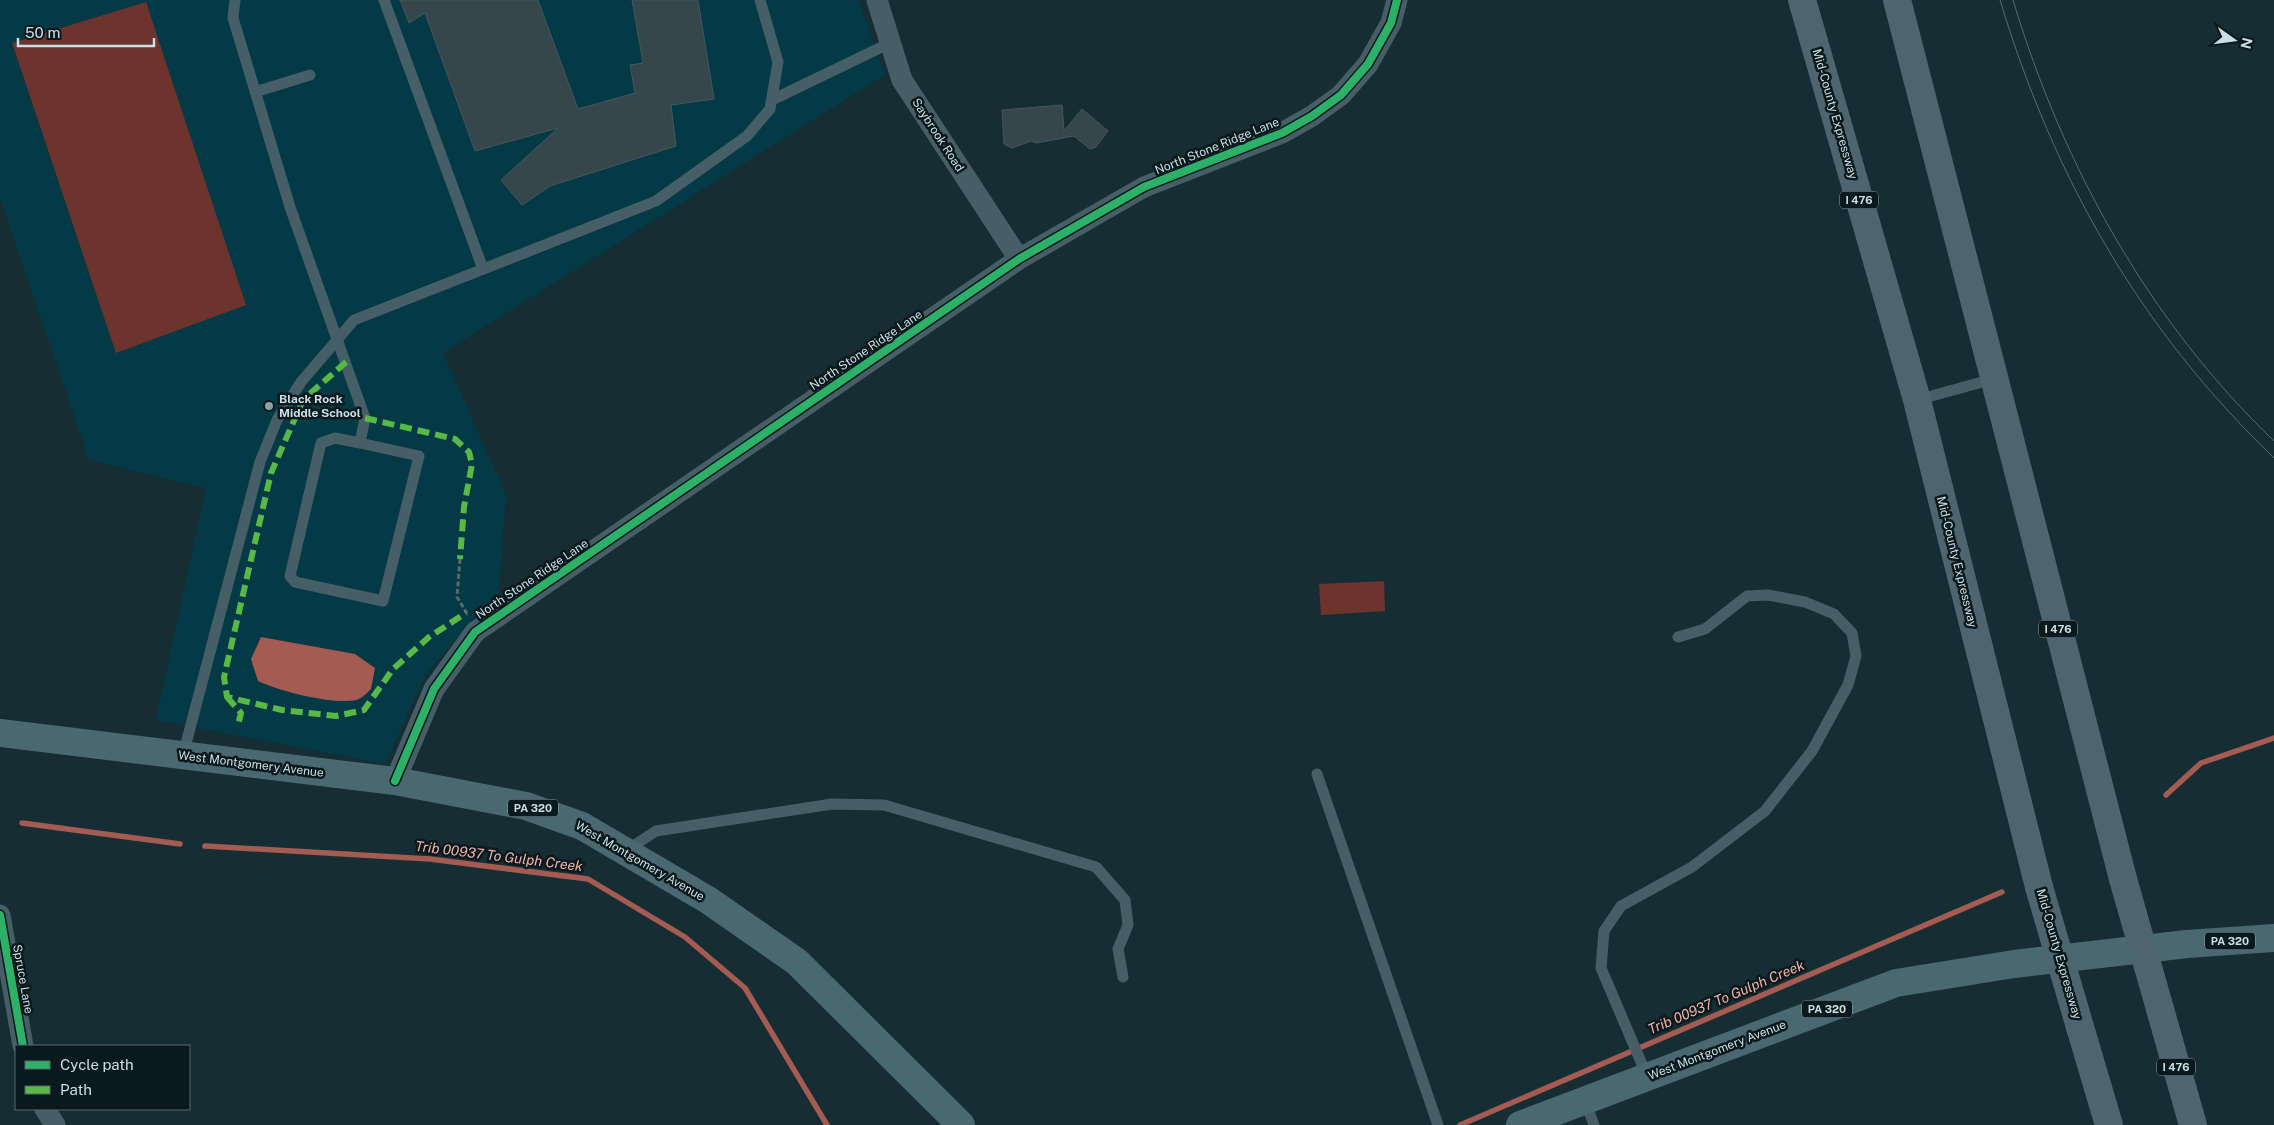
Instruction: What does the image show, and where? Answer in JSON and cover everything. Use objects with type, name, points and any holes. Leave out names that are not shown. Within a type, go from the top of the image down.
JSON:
[{"type":"highway","name":"Mid-County Expressway","points":[[1802,0],[1917,400],[2039,887],[2109,1125]]},
{"type":"highway","name":"I 476","points":[[1897,0],[2123,879],[2193,1125]]},
{"type":"main road","name":"West Montgomery Avenue","points":[[0,733],[395,781],[526,806],[582,826],[708,900],[797,962],[961,1125]]},
{"type":"main road","name":"West Montgomery Avenue","points":[[1520,1125],[1586,1100],[1642,1067],[1896,983],[2014,964],[2187,944],[2274,938]]},
{"type":"street","name":"Saybrook Road","points":[[877,0],[902,80],[1019,259]]},
{"type":"street","name":"North Stone Ridge Lane","points":[[395,781],[434,690],[476,632],[1019,259],[1144,187],[1282,133],[1312,116],[1341,95],[1368,64],[1391,22],[1397,0]]},
{"type":"street","name":"Spruce Lane","points":[[0,915],[23,1045]]},
{"type":"street","points":[[46,1110],[55,1125]]},
{"type":"lane","points":[[235,0],[233,18],[290,207],[365,418],[360,443]]},
{"type":"lane","points":[[384,0],[483,269]]},
{"type":"lane","points":[[183,755],[260,462],[277,420],[301,382],[354,320],[656,201],[747,136],[770,109],[778,62],[760,0]]},
{"type":"lane","points":[[772,100],[890,42]]},
{"type":"lane","points":[[255,92],[310,75]]},
{"type":"lane","points":[[1917,400],[1993,379]]},
{"type":"lane","points":[[335,438],[360,443],[419,456],[383,601],[295,582],[290,576],[321,443],[335,438]]},
{"type":"lane","points":[[1642,1067],[1601,968],[1604,931],[1621,906],[1692,867],[1765,811],[1812,751],[1848,686],[1856,656],[1852,633],[1834,614],[1806,602],[1768,596],[1747,596],[1705,629],[1678,637]]},
{"type":"lane","points":[[1317,774],[1438,1125]]},
{"type":"lane","points":[[625,851],[656,831],[832,804],[884,805],[1096,867],[1125,900],[1128,924],[1118,949],[1123,977]]},
{"type":"lane","points":[[1586,1100],[1594,1125]]},
{"type":"path","points":[[460,558],[457,597],[466,613],[480,629]]},
{"type":"shaded area","name":"Black Rock Middle School","points":[[0,0],[859,0],[885,75],[443,353],[506,495],[498,602],[470,622],[426,675],[385,764],[156,720],[206,488],[89,460],[0,197]]},
{"type":"shaded area","points":[[146,2],[246,305],[116,353],[12,43]]},
{"type":"shaded area","points":[[1384,581],[1385,611],[1321,615],[1319,584]]},
{"type":"shaded area","points":[[261,637],[355,654],[375,668],[371,689],[356,700],[334,701],[292,693],[258,681],[251,659]]},
{"type":"building","points":[[400,0],[538,0],[578,109],[635,93],[630,65],[643,63],[632,0],[698,0],[714,99],[671,105],[676,146],[550,186],[522,205],[501,180],[558,128],[475,151],[425,13],[409,23]]},
{"type":"building","points":[[1062,105],[1064,131],[1082,109],[1108,131],[1096,147],[1090,149],[1074,136],[1036,143],[1031,141],[1012,148],[1004,144],[1002,110]]},
{"type":"waterway","name":"Trib 00937 To Gulph Creek","points":[[2166,795],[2201,763],[2274,738]]},
{"type":"waterway","name":"Trib 00937 To Gulph Creek","points":[[22,823],[180,844]]},
{"type":"waterway","name":"Trib 00937 To Gulph Creek","points":[[205,846],[430,859],[588,879],[685,937],[745,988],[827,1125]]},
{"type":"waterway","name":"Trib 00937 To Gulph Creek","points":[[1460,1125],[2002,892]]},
{"type":"tram line","points":[[2000,0],[2022,65],[2047,128],[2075,189],[2107,247],[2142,303],[2182,357],[2226,408],[2274,458]]},
{"type":"tram line","points":[[2013,0],[2033,62],[2057,122],[2084,181],[2115,237],[2149,292],[2187,344],[2229,394],[2274,441]]},
{"type":"marked path","points":[[346,362],[303,400],[271,473],[224,677],[227,697],[282,710],[336,716],[364,710],[393,669],[429,637],[466,613]]},
{"type":"marked path","points":[[365,418],[455,439],[469,452],[472,464],[464,507],[460,559]]},
{"type":"marked path","points":[[227,697],[241,713],[238,725]]},
{"type":"cycle path","points":[[395,781],[434,689],[475,632],[1019,259],[1144,187],[1282,133],[1312,116],[1341,95],[1368,64],[1391,23],[1397,0]]},
{"type":"cycle path","points":[[0,915],[23,1045]]},
{"type":"place","name":"Black Rock Middle School","points":[[269,406]]}]
